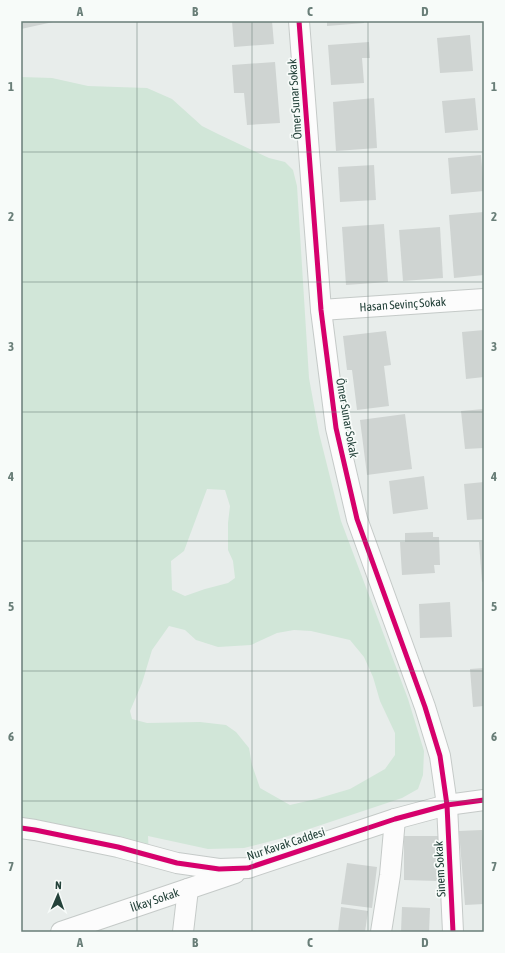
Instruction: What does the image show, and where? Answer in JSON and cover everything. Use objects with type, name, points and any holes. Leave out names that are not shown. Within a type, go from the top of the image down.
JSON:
[{"type":"street","name":"Ömer Sunar Sokak","points":[[299,21],[321,310],[336,428],[357,519],[425,707],[440,756],[447,805]]},
{"type":"street","name":"Hasan Sevinç Sokak","points":[[321,310],[484,299]]},
{"type":"street","name":"Nur Kavak Caddesi","points":[[21,828],[118,847],[177,863],[219,869],[248,868],[395,818],[447,805],[484,800]]},
{"type":"street","name":"Sinem Sokak","points":[[447,805],[453,932]]},
{"type":"street","points":[[381,932],[390,875],[395,818]]},
{"type":"street","name":"İlkay Sokak","points":[[61,932],[248,868]]},
{"type":"street","points":[[183,932],[188,889]]},
{"type":"green space","points":[[21,77],[52,78],[88,86],[147,88],[172,99],[202,126],[269,158],[285,162],[293,170],[297,186],[309,378],[319,433],[341,521],[408,699],[424,751],[423,775],[418,789],[402,798],[279,839],[244,848],[208,849],[148,836],[149,855],[21,828]],"holes":[[[207,489],[225,490],[230,506],[228,523],[228,550],[233,561],[235,578],[228,583],[185,596],[172,590],[171,561],[184,551]],[[169,626],[185,630],[196,640],[218,647],[251,645],[277,633],[294,630],[311,631],[350,640],[364,657],[373,677],[380,701],[395,733],[395,755],[385,769],[350,789],[290,805],[260,788],[252,765],[249,748],[236,732],[226,725],[200,722],[147,723],[132,719],[130,711],[142,683],[152,650]]]},
{"type":"building","points":[[21,21],[53,21],[53,22],[21,29]]},
{"type":"building","points":[[232,21],[272,21],[274,44],[234,47]]},
{"type":"building","points":[[327,21],[364,21],[364,23],[327,26]]},
{"type":"building","points":[[470,35],[473,71],[440,73],[437,38]]},
{"type":"building","points":[[369,42],[370,58],[362,58],[364,83],[331,85],[328,45]]},
{"type":"building","points":[[275,62],[280,123],[247,125],[244,93],[234,93],[232,65]]},
{"type":"building","points":[[374,98],[377,148],[336,151],[333,102]]},
{"type":"building","points":[[475,98],[478,130],[445,133],[442,101]]},
{"type":"building","points":[[481,155],[484,191],[451,194],[448,158]]},
{"type":"building","points":[[374,165],[376,200],[340,202],[338,167]]},
{"type":"building","points":[[484,212],[484,275],[454,278],[449,215]]},
{"type":"building","points":[[384,224],[388,282],[346,285],[342,227]]},
{"type":"building","points":[[440,227],[443,278],[403,281],[399,230]]},
{"type":"building","points":[[484,330],[484,377],[466,379],[462,332]]},
{"type":"building","points":[[386,331],[391,365],[384,366],[389,406],[357,410],[352,370],[347,370],[343,336]]},
{"type":"building","points":[[484,409],[484,448],[465,449],[461,411]]},
{"type":"building","points":[[405,414],[412,469],[367,475],[360,420]]},
{"type":"building","points":[[424,476],[428,509],[393,514],[389,481]]},
{"type":"building","points":[[484,482],[484,519],[467,520],[464,484]]},
{"type":"building","points":[[433,532],[433,537],[439,537],[440,565],[434,565],[435,573],[402,575],[400,542],[405,542],[405,533]]},
{"type":"building","points":[[479,542],[484,542],[484,581],[482,582]]},
{"type":"building","points":[[450,602],[452,637],[420,638],[419,604]]},
{"type":"building","points":[[484,668],[484,706],[473,707],[470,669]]},
{"type":"building","points":[[482,830],[484,850],[484,904],[465,905],[459,831]]},
{"type":"building","points":[[404,836],[439,836],[438,881],[404,880]]},
{"type":"building","points":[[347,863],[377,867],[372,908],[341,904]]},
{"type":"building","points":[[341,907],[368,911],[365,932],[338,932]]},
{"type":"building","points":[[402,907],[430,908],[429,932],[401,932]]},
{"type":"cycle path","points":[[299,21],[321,310],[336,428],[357,519],[425,707],[440,756],[447,805],[453,932]]},
{"type":"cycle path","points":[[21,828],[118,847],[177,863],[219,869],[248,868],[395,819],[447,805],[484,800]]}]
